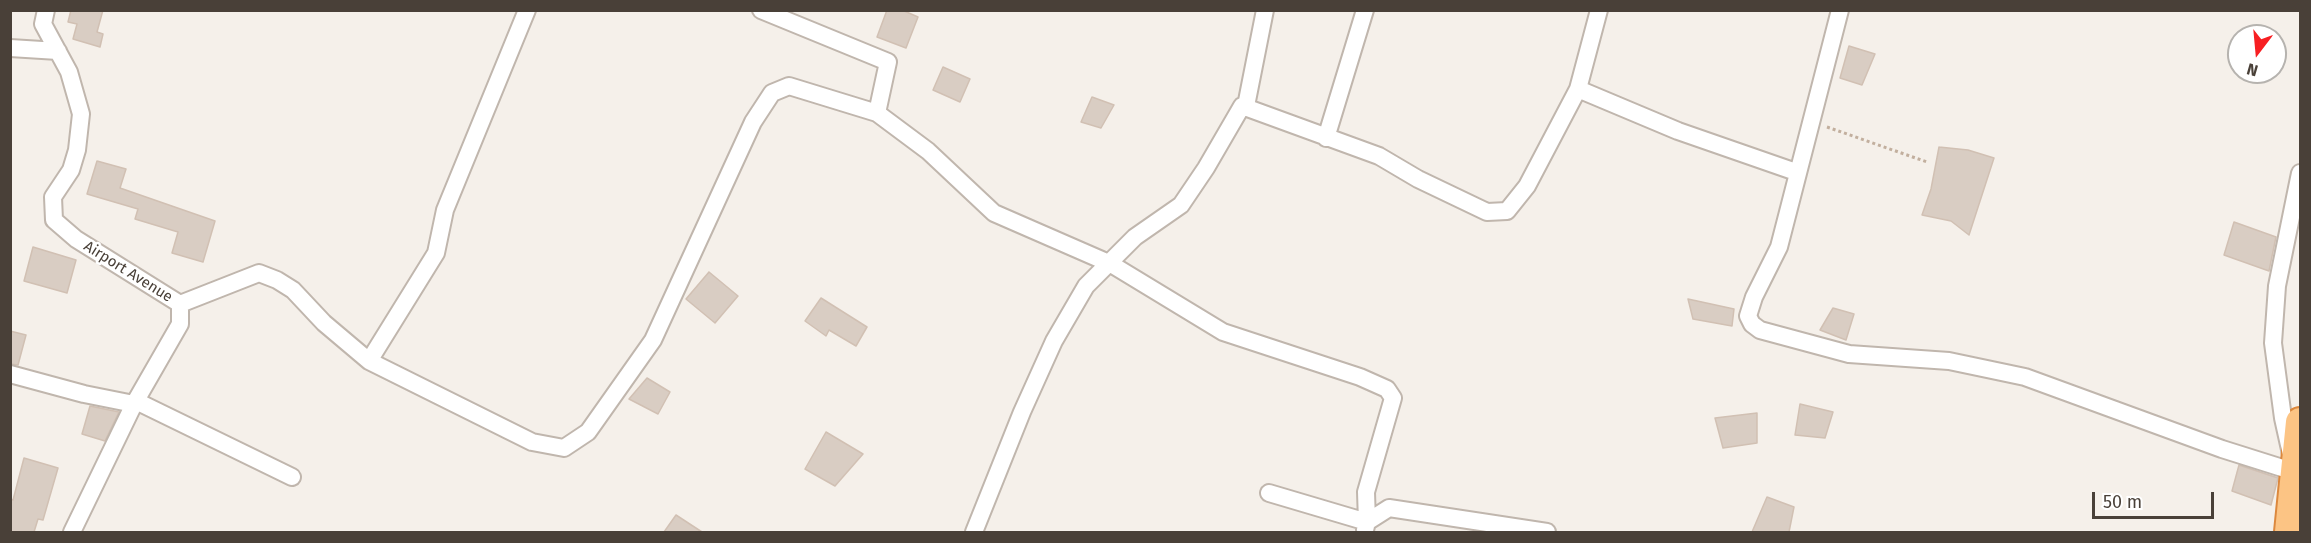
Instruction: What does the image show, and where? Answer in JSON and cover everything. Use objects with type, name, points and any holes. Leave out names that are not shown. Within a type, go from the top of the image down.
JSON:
[{"type":"highway","points":[[2289,532],[2301,422]]},
{"type":"street","name":"Airport Avenue","points":[[46,10],[43,24],[78,95],[81,114],[77,150],[70,170],[53,197],[54,220],[76,239],[180,304],[180,324],[135,402],[72,532]]},
{"type":"street","points":[[369,361],[436,254],[445,210],[527,10]]},
{"type":"street","points":[[761,10],[888,62],[876,112]]},
{"type":"street","points":[[1246,106],[1265,10]]},
{"type":"street","points":[[1326,138],[1365,10]]},
{"type":"street","points":[[974,532],[1022,412],[1054,341],[1086,286],[1111,264],[1135,237],[1181,205],[1206,168],[1242,106],[1379,156],[1418,179],[1487,212],[1507,211],[1527,186],[1578,89],[1599,10]]},
{"type":"street","points":[[1840,10],[1796,172],[1779,247],[1754,297],[1748,316],[1752,324],[1760,330],[1806,345],[1849,354],[1949,360],[2025,376],[2222,449],[2295,472]]},
{"type":"street","points":[[10,48],[58,51]]},
{"type":"street","points":[[180,304],[259,273],[293,290],[324,323],[369,361],[532,442],[564,448],[588,432],[653,340],[753,122],[772,93],[789,86],[876,112],[928,151],[994,213],[1111,264],[1223,332],[1360,377],[1387,389],[1393,398],[1366,492],[1366,527]]},
{"type":"street","points":[[1578,89],[1678,131],[1796,172]]},
{"type":"street","points":[[2295,472],[2283,418],[2273,343],[2277,286],[2301,173]]},
{"type":"street","points":[[10,374],[84,394],[135,402],[292,477]]},
{"type":"street","points":[[1269,492],[1366,527]]},
{"type":"street","points":[[1366,527],[1389,508],[1547,532]]},
{"type":"path","points":[[1810,121],[1927,162]]},
{"type":"building","points":[[71,10],[103,10],[97,32],[103,34],[100,47],[73,39],[77,24],[68,22]]},
{"type":"building","points":[[887,10],[902,10],[918,17],[906,48],[877,37]]},
{"type":"building","points":[[1849,46],[1875,54],[1862,85],[1840,78]]},
{"type":"building","points":[[943,67],[970,79],[960,102],[933,90]]},
{"type":"building","points":[[1092,97],[1114,105],[1101,128],[1081,122]]},
{"type":"building","points":[[1939,147],[1968,150],[1994,158],[1969,235],[1951,221],[1922,215],[1931,189]]},
{"type":"building","points":[[97,161],[126,169],[120,188],[215,221],[203,262],[172,253],[178,232],[135,219],[138,209],[87,194]]},
{"type":"building","points":[[2234,222],[2276,237],[2269,271],[2224,255]]},
{"type":"building","points":[[33,247],[76,260],[67,293],[24,281]]},
{"type":"building","points":[[709,272],[738,296],[715,323],[686,299]]},
{"type":"building","points":[[821,298],[867,327],[856,346],[829,330],[826,336],[805,321]]},
{"type":"building","points":[[1688,299],[1734,309],[1732,326],[1693,319]]},
{"type":"building","points":[[1833,308],[1854,314],[1846,340],[1820,330]]},
{"type":"building","points":[[10,331],[26,335],[18,365],[10,364]]},
{"type":"building","points":[[647,378],[670,392],[658,414],[629,399]]},
{"type":"building","points":[[1800,404],[1833,412],[1825,438],[1795,435]]},
{"type":"building","points":[[90,406],[119,412],[105,441],[82,434]]},
{"type":"building","points":[[1757,413],[1757,443],[1723,448],[1715,418]]},
{"type":"building","points":[[826,432],[863,454],[835,486],[805,469]]},
{"type":"building","points":[[24,458],[58,468],[43,520],[38,519],[34,532],[10,532],[10,499],[13,500]]},
{"type":"building","points":[[2239,465],[2278,478],[2271,505],[2232,491]]},
{"type":"building","points":[[1767,497],[1794,507],[1789,532],[1752,532]]},
{"type":"building","points":[[676,515],[702,532],[664,532]]}]
